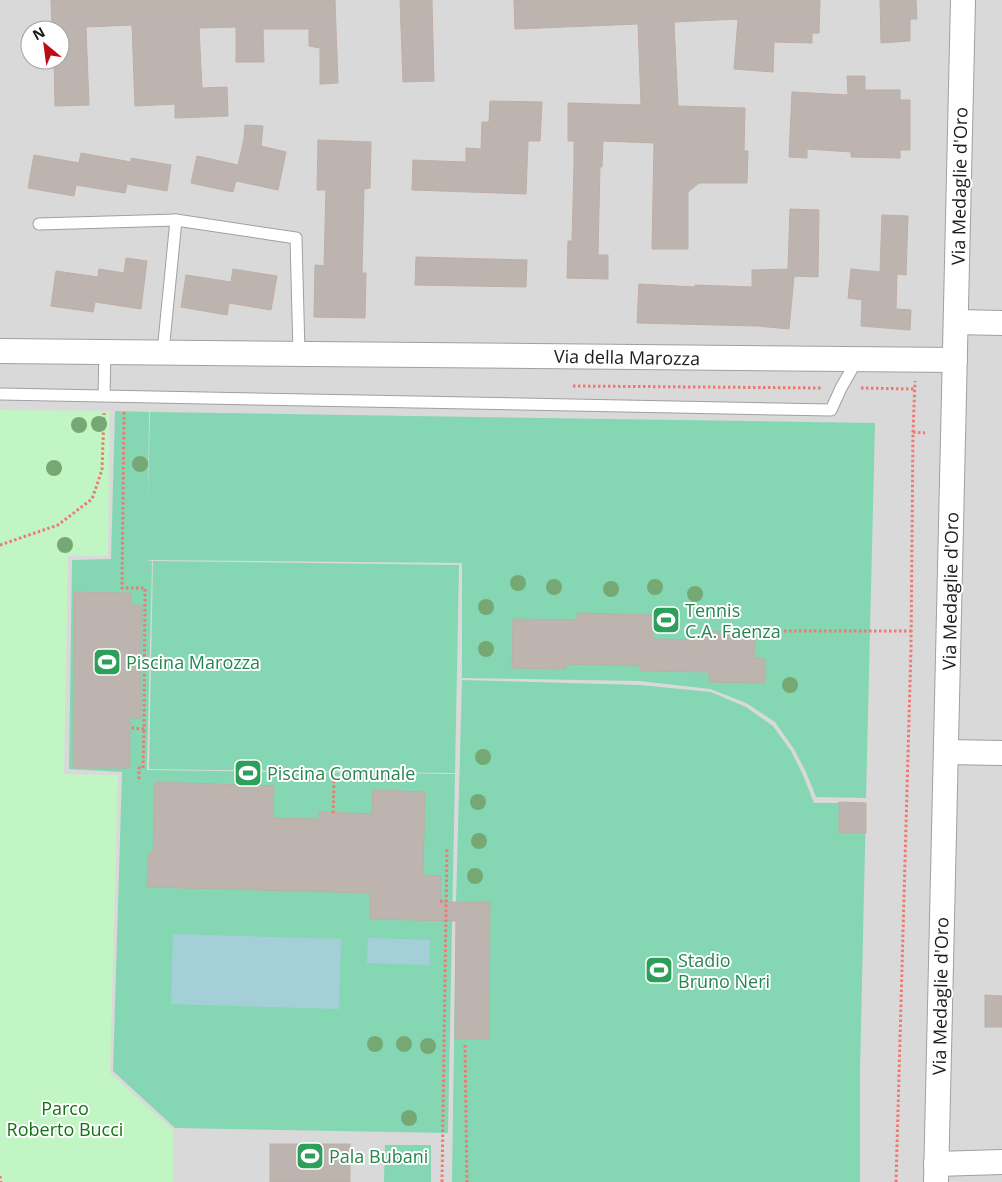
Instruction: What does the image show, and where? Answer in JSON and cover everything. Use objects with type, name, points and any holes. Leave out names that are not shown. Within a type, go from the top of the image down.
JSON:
[{"type":"street","name":"Via Medaglie d'Oro","points":[[936,1173],[962,0]]},
{"type":"street","points":[[956,322],[1002,323]]},
{"type":"street","name":"Via della Marozza","points":[[0,351],[955,360]]},
{"type":"street","points":[[946,752],[1002,753]]},
{"type":"street","points":[[936,1173],[1002,1162]]},
{"type":"lane","points":[[163,352],[176,220]]},
{"type":"lane","points":[[39,224],[176,220],[296,238],[299,353]]},
{"type":"lane","points":[[104,395],[105,352]]},
{"type":"lane","points":[[0,394],[831,410],[857,360]]},
{"type":"path","points":[[896,1182],[912,631],[915,389]]},
{"type":"path","points":[[0,545],[58,525],[92,499],[102,470],[104,395]]},
{"type":"path","points":[[124,396],[122,588],[145,588],[143,768],[139,768],[139,778]]},
{"type":"path","points":[[913,432],[925,433]]},
{"type":"path","points":[[774,631],[912,631]]},
{"type":"path","points":[[130,728],[144,729]]},
{"type":"path","points":[[333,813],[334,781]]},
{"type":"path","points":[[442,1182],[447,847]]},
{"type":"path","points":[[440,901],[446,902]]},
{"type":"path","points":[[466,1045],[467,1182]]},
{"type":"path","points":[[0,1176],[1,1182]]},
{"type":"shaded area","points":[[0,0],[1002,0],[1002,1182],[0,1182]]},
{"type":"green space","name":"Parco Roberto Bucci","points":[[0,410],[110,411],[108,556],[68,556],[64,774],[118,775],[110,1073],[173,1130],[173,1182],[0,1182]]},
{"type":"green space","points":[[115,411],[149,412],[148,506],[150,412],[875,423],[866,798],[816,797],[794,749],[775,722],[746,703],[710,689],[639,681],[462,678],[462,563],[146,560],[152,561],[147,770],[455,774],[448,1133],[175,1128],[113,1071],[122,772],[69,769],[72,560],[111,559]]},
{"type":"green space","points":[[153,561],[459,565],[455,773],[149,769]]},
{"type":"green space","name":"Stadio Bruno Neri","points":[[462,680],[640,685],[711,692],[746,707],[773,726],[791,751],[814,803],[866,803],[860,1072],[860,1182],[452,1182],[456,902]]},
{"type":"green space","points":[[385,1145],[431,1145],[431,1182],[384,1182]]},
{"type":"water","points":[[173,934],[341,939],[339,1009],[171,1004]]},
{"type":"water","points":[[368,938],[430,940],[429,965],[367,963]]},
{"type":"building","points":[[51,0],[335,0],[338,83],[320,84],[320,48],[309,46],[309,29],[263,29],[264,62],[236,62],[236,27],[199,28],[202,88],[227,87],[228,116],[175,118],[175,104],[135,106],[132,25],[86,27],[89,105],[55,106],[54,70],[70,70],[70,20],[52,20]]},
{"type":"building","points":[[400,0],[432,0],[434,81],[403,82]]},
{"type":"building","points":[[514,0],[820,0],[819,33],[812,33],[812,43],[774,42],[773,72],[734,69],[738,19],[674,22],[678,106],[745,108],[744,151],[748,151],[747,183],[699,183],[688,192],[688,249],[652,249],[654,143],[603,141],[602,167],[600,167],[598,255],[608,255],[608,279],[567,278],[568,241],[572,241],[574,166],[574,141],[568,141],[568,103],[641,105],[638,24],[515,29]]},
{"type":"building","points":[[880,0],[916,0],[917,19],[910,19],[910,41],[881,43]]},
{"type":"building","points":[[847,76],[865,76],[865,90],[900,90],[900,100],[910,100],[910,150],[900,150],[900,158],[851,157],[851,152],[807,149],[807,158],[789,157],[792,92],[848,95]]},
{"type":"building","points":[[490,101],[542,102],[540,141],[528,141],[526,194],[412,190],[413,160],[466,162],[466,148],[481,149],[482,122],[489,122]]},
{"type":"building","points":[[245,125],[263,126],[261,146],[286,152],[278,190],[236,181],[233,192],[191,183],[197,156],[238,165]]},
{"type":"building","points":[[318,140],[371,142],[370,188],[364,189],[362,273],[366,273],[365,318],[314,317],[315,265],[324,266],[326,190],[317,190]]},
{"type":"building","points":[[81,153],[131,162],[131,158],[171,165],[167,191],[127,184],[125,193],[76,185],[74,196],[28,188],[34,155],[79,163]]},
{"type":"building","points":[[790,209],[819,210],[818,277],[794,276],[789,329],[758,326],[637,323],[639,284],[695,287],[695,285],[752,287],[752,270],[788,269]]},
{"type":"building","points":[[882,215],[908,216],[906,275],[897,274],[896,309],[911,310],[910,330],[861,326],[862,300],[848,298],[851,269],[880,272]]},
{"type":"building","points":[[416,257],[527,260],[526,287],[415,285]]},
{"type":"building","points":[[126,258],[147,261],[141,309],[95,302],[93,312],[51,306],[56,271],[98,277],[99,269],[124,273]]},
{"type":"building","points":[[233,269],[277,276],[271,310],[229,303],[227,315],[181,307],[186,275],[231,282]]},
{"type":"building","name":"Piscina Marozza","points":[[74,592],[131,593],[131,605],[142,605],[141,718],[130,718],[130,768],[73,768]]},
{"type":"building","points":[[577,613],[653,615],[653,639],[700,640],[701,631],[755,632],[754,658],[765,659],[765,683],[709,682],[709,672],[640,671],[640,666],[566,664],[566,669],[512,668],[513,619],[577,620]]},
{"type":"building","points":[[155,782],[274,786],[273,818],[319,819],[319,812],[372,814],[373,790],[425,792],[423,875],[441,876],[440,902],[490,902],[489,1039],[455,1039],[456,921],[370,919],[370,893],[147,887],[148,853],[153,853]]},
{"type":"building","points":[[839,802],[866,803],[866,833],[839,833]]},
{"type":"building","points":[[985,995],[1002,996],[1002,1027],[985,1027]]},
{"type":"building","name":"Pala Bubani","points":[[270,1144],[350,1144],[350,1182],[270,1182]]},
{"type":"place","name":"Tennis C.A. Faenza","points":[[666,620]]},
{"type":"place","name":"Piscina Marozza","points":[[107,662]]},
{"type":"place","name":"Piscina Comunale","points":[[248,773]]},
{"type":"place","name":"Stadio Bruno Neri","points":[[659,970]]},
{"type":"place","name":"Pala Bubani","points":[[310,1156]]}]
